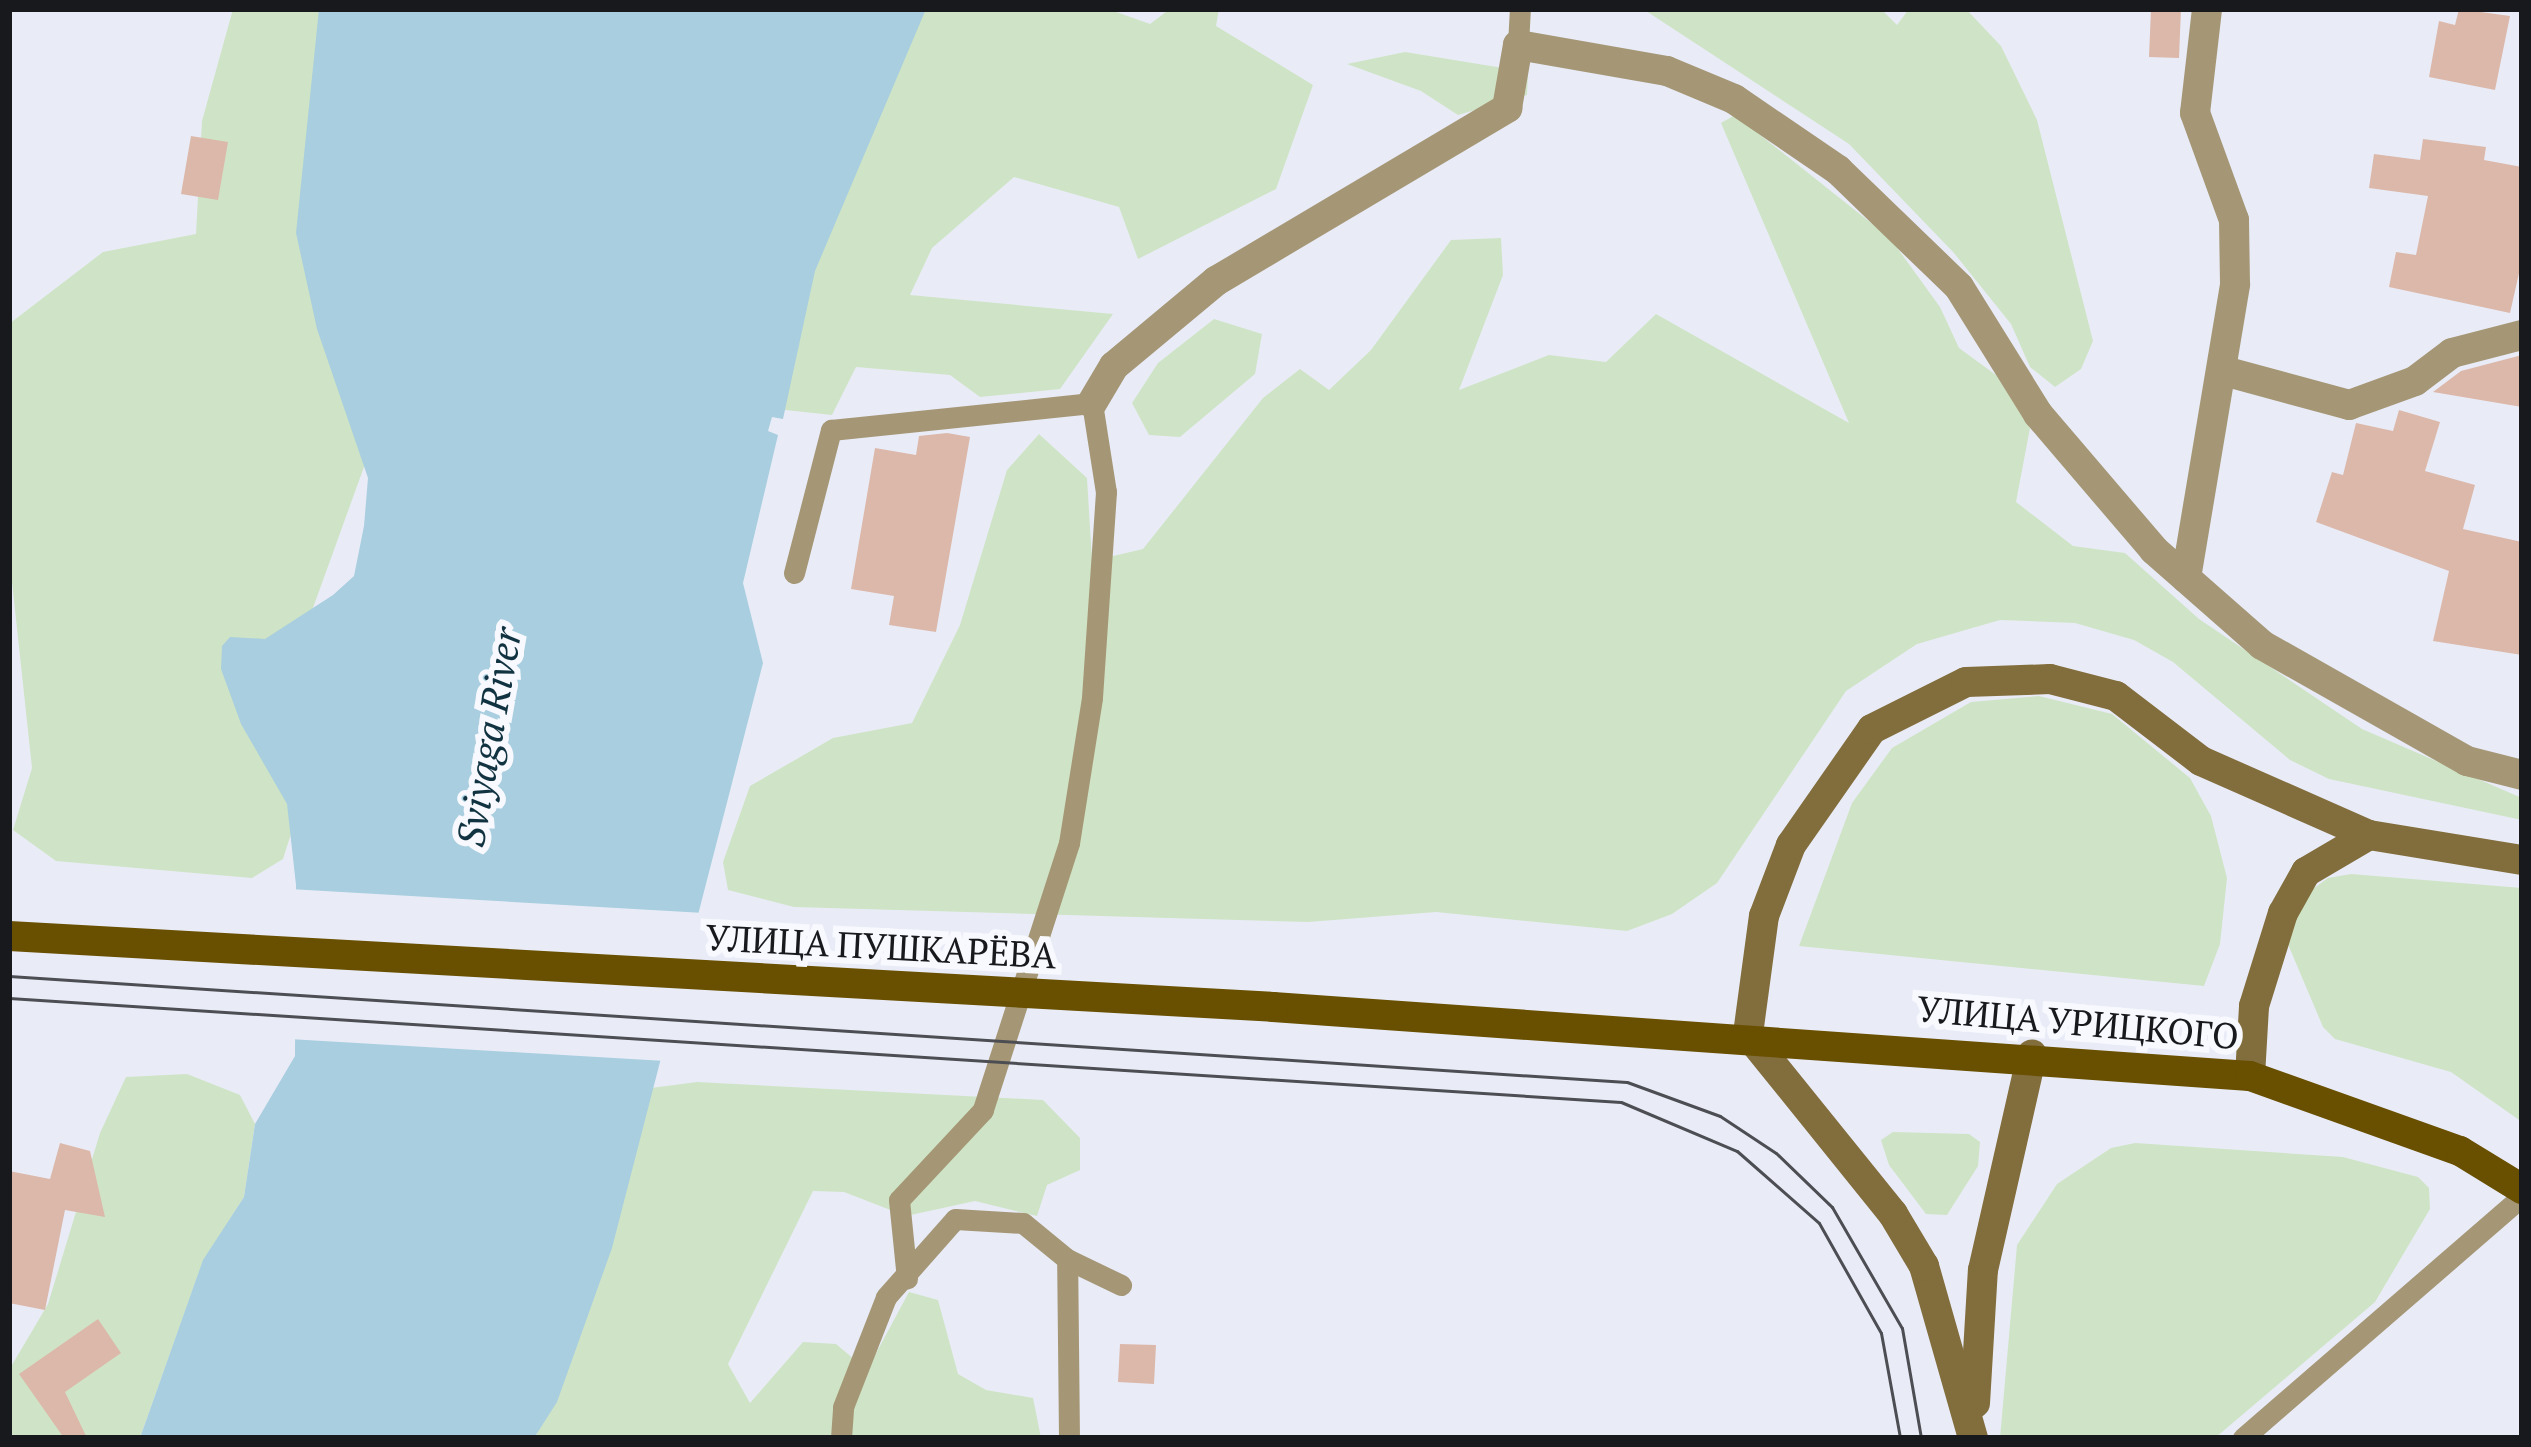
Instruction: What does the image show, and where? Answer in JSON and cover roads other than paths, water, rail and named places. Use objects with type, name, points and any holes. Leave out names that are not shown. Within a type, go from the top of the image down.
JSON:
[{"type":"main road","name":"УЛИЦА ПУШКАРЁВА","points":[[9,936],[1748,1034]]},
{"type":"main road","name":"УЛИЦА УРИЦКОГО","points":[[1748,1034],[2032,1054],[2250,1076],[2460,1151],[2522,1193]]},
{"type":"street","points":[[2186,578],[2224,371],[2234,220],[2195,112],[2207,9]]},
{"type":"street","points":[[1092,404],[1114,366],[1216,281],[1507,108],[1518,45],[1666,71],[1734,99],[1838,170],[1959,287],[2038,414],[2186,578],[2262,645],[2365,709],[2467,761],[2522,776]]},
{"type":"street","points":[[2224,371],[2349,405],[2415,381],[2452,352],[2522,335]]},
{"type":"street","points":[[1973,1438],[1924,1266],[1893,1214],[1748,1034],[1764,916],[1814,803],[1872,729],[1966,682],[2050,679],[2116,696],[2201,761],[2369,835],[2522,860]]},
{"type":"street","points":[[2250,1076],[2254,1006],[2283,913],[2306,872],[2369,835]]},
{"type":"street","points":[[1973,1438],[1983,1270],[2032,1054]]},
{"type":"lane","points":[[1518,45],[1520,9]]},
{"type":"lane","points":[[794,573],[831,430],[1092,404],[1106,492],[1092,698],[1070,843],[983,1110],[899,1200],[907,1279]]},
{"type":"lane","points":[[2243,1438],[2522,1193]]},
{"type":"lane","points":[[841,1438],[870,1328],[955,1219],[1023,1223],[1067,1259],[1121,1285]]},
{"type":"lane","points":[[1067,1259],[1069,1438]]},
{"type":"water","name":"Sviyaga River","points":[[319,9],[926,9],[815,271],[783,419],[772,417],[768,431],[778,435],[743,583],[763,663],[612,1248],[557,1402],[534,1438],[140,1438],[203,1260],[244,1197],[255,1124],[295,1056],[296,885],[287,804],[241,724],[221,669],[222,646],[230,637],[265,639],[333,595],[354,576],[364,526],[368,478],[317,329],[296,233]]},
{"type":"tram line","points":[[9,976],[1627,1082],[1720,1116],[1776,1153],[1832,1207],[1902,1328],[1921,1438]]},
{"type":"tram line","points":[[9,998],[1621,1102],[1737,1151],[1819,1223],[1881,1333],[1900,1438]]}]
